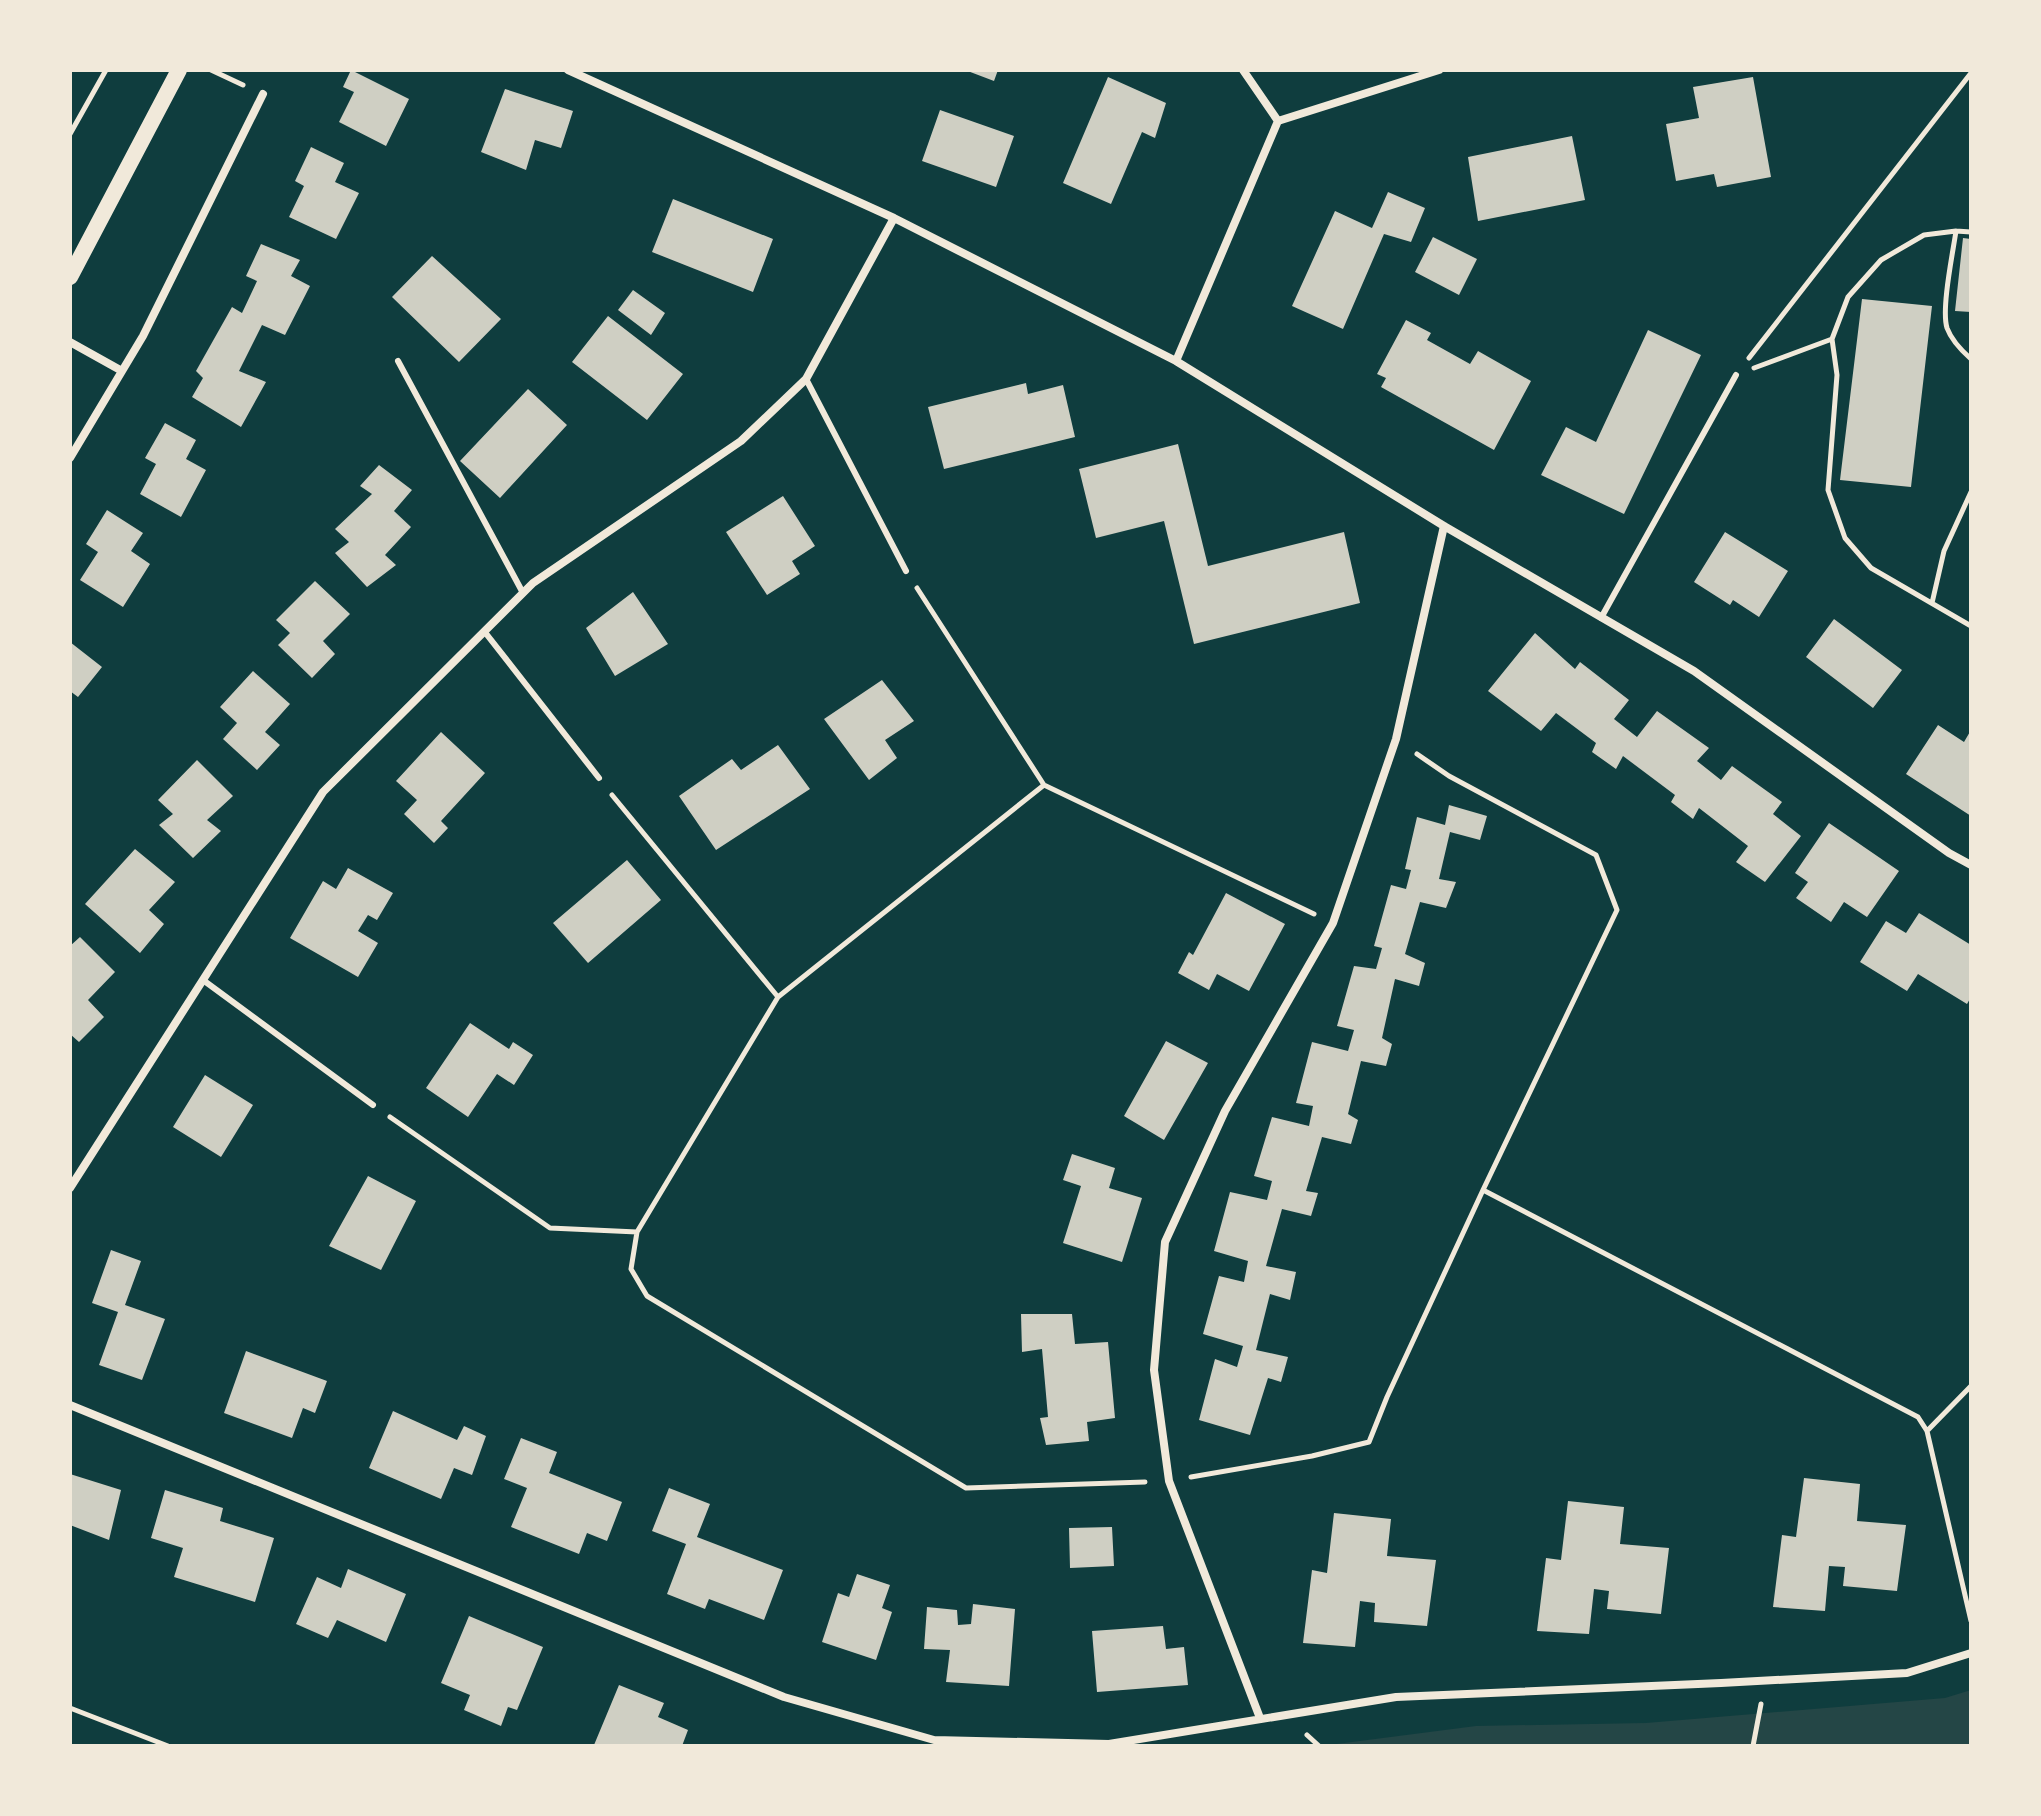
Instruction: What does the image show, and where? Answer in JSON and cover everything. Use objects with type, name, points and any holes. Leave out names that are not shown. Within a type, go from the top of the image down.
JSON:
[{"type":"main road","points":[[70,277],[179,70]]},
{"type":"street","points":[[568,70],[894,218],[1176,361],[1444,526],[1694,671],[1949,853],[1971,865]]},
{"type":"street","points":[[1243,70],[1278,121]]},
{"type":"street","points":[[1176,361],[1278,121],[1439,70]]},
{"type":"street","points":[[70,458],[143,336],[263,94]]},
{"type":"street","points":[[70,1188],[323,792],[533,583],[741,441],[806,379],[894,218]]},
{"type":"street","points":[[70,342],[122,371]]},
{"type":"street","points":[[1260,1718],[1169,1481],[1154,1370],[1165,1242],[1225,1111],[1333,923],[1396,739],[1444,526]]},
{"type":"street","points":[[70,1405],[784,1697],[934,1740],[1109,1744],[1396,1697],[1907,1673],[1971,1653]]},
{"type":"lane","points":[[398,361],[523,593]]},
{"type":"lane","points":[[1601,618],[1736,375]]},
{"type":"lane","points":[[806,379],[906,571]]},
{"type":"lane","points":[[484,631],[599,778]]},
{"type":"lane","points":[[203,980],[373,1105]]},
{"type":"path","points":[[70,134],[106,70]]},
{"type":"path","points":[[211,70],[263,94]]},
{"type":"path","points":[[1736,375],[1971,73]]},
{"type":"path","points":[[1956,231],[1946,299],[1947,328],[1971,359]]},
{"type":"path","points":[[1971,232],[1924,235],[1881,260],[1848,297],[1832,339],[1837,375],[1828,490],[1845,538],[1871,568],[1971,626]]},
{"type":"path","points":[[1736,375],[1832,339]]},
{"type":"path","points":[[1932,603],[1944,551],[1971,492]]},
{"type":"path","points":[[906,571],[1044,785],[1333,923]]},
{"type":"path","points":[[1044,785],[778,997],[637,1232],[631,1269],[647,1296],[966,1488],[1169,1481],[1312,1456],[1369,1442],[1483,1190],[1617,910],[1596,855],[1449,776],[1396,739]]},
{"type":"path","points":[[599,778],[778,997]]},
{"type":"path","points":[[373,1105],[550,1228],[637,1232]]},
{"type":"path","points":[[1483,1190],[1918,1417],[1927,1431],[1971,1621]]},
{"type":"path","points":[[1927,1431],[1971,1386]]},
{"type":"path","points":[[1753,1746],[1765,1681]]},
{"type":"path","points":[[70,1708],[168,1746]]},
{"type":"shaded area","points":[[1971,1690],[1971,1746],[1321,1746],[1476,1726],[1646,1723],[1945,1698]]},
{"type":"building","points":[[351,70],[409,99],[386,146],[339,122],[354,92],[343,87]]},
{"type":"building","points":[[965,70],[998,70],[994,81]]},
{"type":"building","points":[[1108,77],[1166,103],[1155,138],[1142,132],[1111,204],[1063,183]]},
{"type":"building","points":[[1753,77],[1771,177],[1717,187],[1714,174],[1676,181],[1666,124],[1699,118],[1693,87]]},
{"type":"building","points":[[505,89],[573,111],[561,148],[535,140],[526,170],[481,152]]},
{"type":"building","points":[[940,110],[1014,136],[996,187],[922,161]]},
{"type":"building","points":[[1572,136],[1585,200],[1478,221],[1468,157]]},
{"type":"building","points":[[311,147],[344,163],[335,182],[359,193],[336,239],[289,217],[304,186],[295,181]]},
{"type":"building","points":[[1388,192],[1425,208],[1411,242],[1384,234],[1343,329],[1292,306],[1335,211],[1372,228]]},
{"type":"building","points":[[673,199],[773,239],[753,292],[652,252]]},
{"type":"building","points":[[1433,237],[1477,259],[1459,295],[1415,272]]},
{"type":"building","points":[[1963,238],[1971,239],[1971,312],[1955,311]]},
{"type":"building","points":[[261,244],[300,260],[291,276],[310,286],[285,335],[262,325],[239,371],[266,382],[241,427],[192,397],[203,378],[196,371],[232,307],[242,313],[257,281],[246,276]]},
{"type":"building","points":[[432,256],[501,319],[459,362],[392,297]]},
{"type":"building","points":[[633,290],[665,313],[651,335],[618,310]]},
{"type":"building","points":[[1862,299],[1932,306],[1911,487],[1840,480]]},
{"type":"building","points":[[608,316],[683,374],[647,420],[572,362]]},
{"type":"building","points":[[1406,320],[1431,333],[1427,340],[1470,364],[1478,351],[1531,381],[1494,450],[1381,387],[1386,378],[1377,374]]},
{"type":"building","points":[[1648,330],[1701,355],[1624,514],[1541,475],[1566,427],[1596,442]]},
{"type":"building","points":[[1026,383],[1028,394],[1063,385],[1075,437],[944,469],[928,407]]},
{"type":"building","points":[[528,389],[567,425],[500,498],[460,461]]},
{"type":"building","points":[[165,423],[196,440],[186,459],[206,470],[181,517],[140,494],[156,464],[145,458]]},
{"type":"building","points":[[1178,444],[1208,566],[1344,532],[1360,603],[1194,644],[1164,521],[1096,538],[1079,469]]},
{"type":"building","points":[[379,465],[412,490],[394,511],[411,527],[385,555],[396,565],[367,587],[335,553],[349,542],[335,529],[372,494],[360,486]]},
{"type":"building","points":[[783,496],[815,546],[792,561],[800,574],[767,595],[726,532]]},
{"type":"building","points":[[107,510],[143,533],[131,551],[150,564],[123,607],[80,580],[98,552],[86,544]]},
{"type":"building","points":[[1725,532],[1788,571],[1759,617],[1733,600],[1730,605],[1694,582]]},
{"type":"building","points":[[315,581],[350,614],[323,641],[335,654],[312,678],[278,645],[290,633],[276,620]]},
{"type":"building","points":[[633,592],[668,644],[615,676],[586,628]]},
{"type":"building","points":[[1834,619],[1902,670],[1873,708],[1806,657]]},
{"type":"building","points":[[1535,633],[1575,669],[1580,662],[1629,700],[1614,719],[1637,737],[1657,711],[1709,748],[1697,761],[1721,780],[1732,766],[1782,802],[1773,814],[1801,836],[1765,882],[1736,862],[1748,846],[1699,808],[1693,819],[1671,802],[1675,795],[1623,756],[1616,769],[1592,752],[1596,743],[1556,713],[1541,731],[1488,691]]},
{"type":"building","points":[[70,642],[102,667],[78,697],[70,691]]},
{"type":"building","points":[[253,671],[290,704],[265,732],[280,745],[257,770],[223,739],[237,723],[220,707]]},
{"type":"building","points":[[882,680],[914,721],[885,740],[897,758],[869,780],[824,719]]},
{"type":"building","points":[[1938,725],[1964,742],[1971,730],[1971,816],[1906,774]]},
{"type":"building","points":[[441,732],[485,773],[441,821],[448,828],[434,843],[404,814],[417,800],[396,781]]},
{"type":"building","points":[[778,745],[810,789],[716,850],[679,796],[732,759],[741,770]]},
{"type":"building","points":[[197,760],[233,796],[207,820],[221,831],[193,858],[159,825],[173,814],[158,800]]},
{"type":"building","points":[[1449,805],[1487,816],[1480,840],[1450,832],[1439,879],[1456,882],[1446,908],[1420,902],[1405,954],[1425,963],[1419,986],[1395,979],[1382,1038],[1392,1044],[1386,1066],[1361,1061],[1348,1114],[1358,1120],[1351,1144],[1322,1137],[1306,1191],[1318,1193],[1311,1216],[1282,1209],[1266,1266],[1296,1272],[1290,1300],[1270,1294],[1256,1350],[1288,1357],[1281,1382],[1268,1378],[1250,1435],[1199,1420],[1215,1359],[1237,1367],[1243,1346],[1203,1334],[1219,1276],[1244,1282],[1248,1261],[1214,1251],[1230,1192],[1267,1200],[1272,1181],[1254,1176],[1272,1117],[1309,1126],[1313,1106],[1296,1103],[1312,1042],[1348,1051],[1354,1030],[1337,1026],[1354,966],[1376,969],[1382,948],[1374,946],[1391,885],[1406,889],[1411,870],[1405,869],[1417,817],[1445,825]]},
{"type":"building","points":[[1829,823],[1899,871],[1867,917],[1844,902],[1831,922],[1796,898],[1808,882],[1795,873]]},
{"type":"building","points":[[135,849],[175,882],[149,910],[164,924],[140,953],[85,904]]},
{"type":"building","points":[[627,860],[661,900],[588,963],[553,923]]},
{"type":"building","points":[[348,868],[393,893],[377,920],[368,915],[358,931],[378,943],[358,977],[290,938],[323,881],[336,889]]},
{"type":"building","points":[[1226,893],[1285,924],[1249,991],[1217,974],[1209,990],[1178,973],[1189,952],[1193,955]]},
{"type":"building","points":[[1919,913],[1971,945],[1971,997],[1967,1004],[1918,974],[1907,991],[1860,962],[1886,921],[1906,933]]},
{"type":"building","points":[[80,937],[115,972],[88,1000],[104,1017],[79,1042],[70,1034],[70,946]]},
{"type":"building","points":[[470,1023],[509,1049],[513,1042],[533,1055],[514,1085],[497,1074],[468,1117],[426,1088]]},
{"type":"building","points":[[1166,1041],[1208,1063],[1164,1140],[1124,1116]]},
{"type":"building","points":[[205,1075],[253,1105],[221,1157],[173,1127]]},
{"type":"building","points":[[1072,1154],[1115,1168],[1109,1188],[1142,1198],[1122,1262],[1063,1243],[1081,1186],[1063,1180]]},
{"type":"building","points":[[368,1176],[416,1201],[381,1270],[329,1246]]},
{"type":"building","points":[[111,1250],[141,1261],[125,1305],[165,1319],[142,1380],[99,1365],[118,1312],[92,1303]]},
{"type":"building","points":[[1021,1314],[1072,1314],[1075,1344],[1108,1342],[1115,1418],[1087,1422],[1089,1441],[1046,1445],[1040,1418],[1048,1417],[1042,1349],[1022,1352]]},
{"type":"building","points":[[246,1351],[327,1381],[315,1413],[303,1408],[292,1438],[224,1413]]},
{"type":"building","points":[[393,1411],[457,1440],[464,1426],[486,1436],[472,1475],[454,1468],[441,1499],[369,1468]]},
{"type":"building","points":[[521,1438],[557,1452],[549,1473],[622,1502],[607,1541],[587,1533],[579,1554],[511,1527],[527,1488],[504,1479]]},
{"type":"building","points":[[70,1474],[121,1490],[109,1540],[70,1525]]},
{"type":"building","points":[[1804,1478],[1860,1484],[1857,1521],[1906,1525],[1897,1591],[1843,1586],[1845,1567],[1829,1566],[1825,1611],[1773,1607],[1782,1535],[1796,1537]]},
{"type":"building","points":[[669,1488],[710,1504],[697,1537],[783,1570],[764,1620],[709,1599],[705,1609],[667,1594],[686,1544],[652,1531]]},
{"type":"building","points":[[165,1490],[223,1508],[220,1521],[274,1538],[255,1602],[174,1577],[183,1548],[151,1538]]},
{"type":"building","points":[[1568,1501],[1624,1507],[1620,1544],[1669,1548],[1661,1614],[1607,1609],[1609,1591],[1594,1589],[1589,1634],[1537,1631],[1546,1558],[1561,1560]]},
{"type":"building","points":[[1334,1513],[1391,1519],[1387,1556],[1436,1560],[1427,1626],[1374,1622],[1375,1603],[1360,1601],[1355,1647],[1303,1643],[1312,1570],[1327,1573]]},
{"type":"building","points":[[1112,1527],[1114,1566],[1070,1568],[1069,1528]]},
{"type":"building","points":[[348,1569],[406,1594],[386,1642],[337,1620],[328,1638],[296,1624],[317,1577],[341,1588]]},
{"type":"building","points":[[857,1574],[890,1585],[882,1608],[892,1612],[876,1660],[822,1642],[838,1593],[849,1597]]},
{"type":"building","points":[[973,1604],[1015,1609],[1009,1686],[946,1682],[950,1650],[924,1649],[927,1607],[957,1610],[958,1625],[971,1624]]},
{"type":"building","points":[[469,1616],[543,1647],[517,1710],[508,1707],[501,1726],[464,1710],[470,1695],[441,1683]]},
{"type":"building","points":[[1163,1626],[1166,1649],[1184,1647],[1188,1685],[1097,1692],[1092,1631]]},
{"type":"building","points":[[619,1685],[664,1703],[658,1717],[688,1730],[682,1746],[594,1745]]}]
